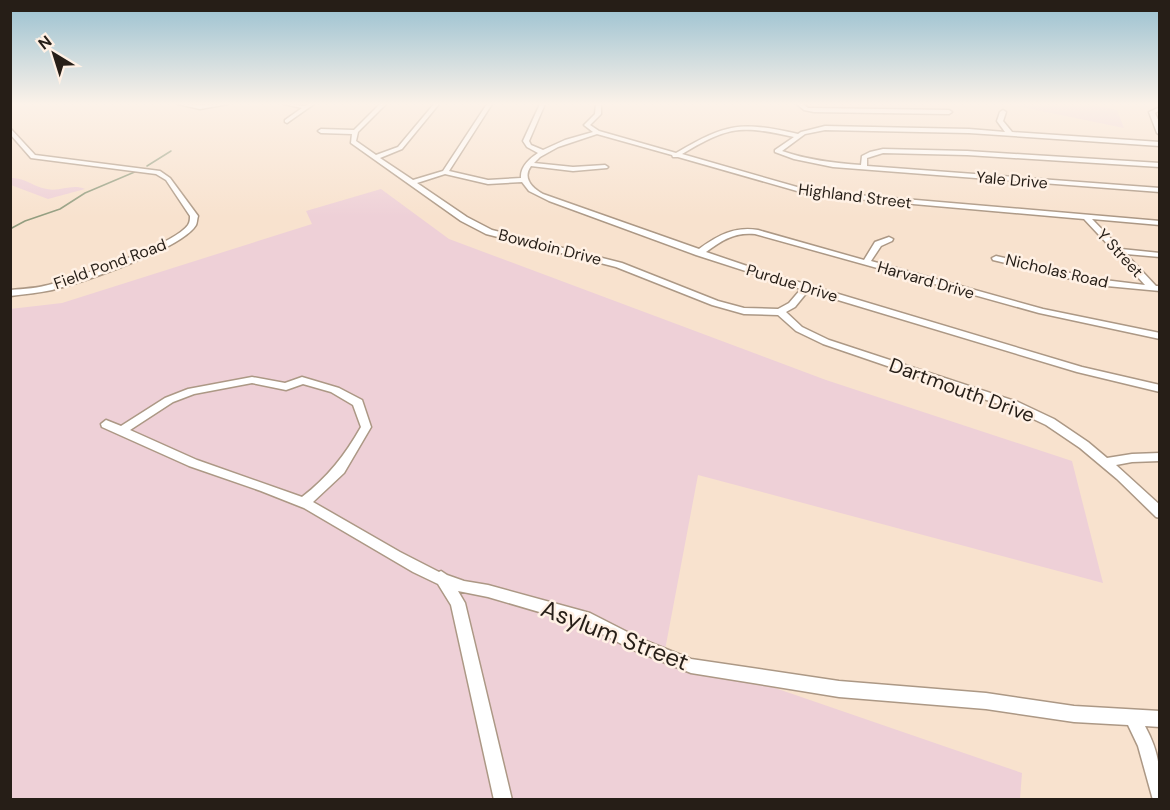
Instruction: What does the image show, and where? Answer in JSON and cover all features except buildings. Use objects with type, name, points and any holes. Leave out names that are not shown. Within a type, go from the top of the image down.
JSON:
[{"type":"street","name":"Field Pond Road","points":[[10,294],[60,284],[160,247],[185,232],[192,225],[194,216],[168,179],[158,172],[33,157],[19,142]]},
{"type":"street","name":"Bowdoin Drive","points":[[353,142],[411,183],[486,231],[619,265],[735,309],[780,312]]},
{"type":"street","points":[[375,158],[400,148],[405,142]]},
{"type":"street","points":[[445,172],[465,142]]},
{"type":"street","points":[[526,142],[529,146],[544,153]]},
{"type":"street","points":[[411,183],[445,172],[488,182],[524,180],[524,171],[529,164],[544,153],[572,142]]},
{"type":"street","name":"Highland Street","points":[[629,142],[811,193],[1160,223]]},
{"type":"street","points":[[675,156],[698,142]]},
{"type":"street","name":"Yale Drive","points":[[790,142],[777,152],[821,164],[1160,190]]},
{"type":"street","points":[[1127,142],[1160,144]]},
{"type":"street","points":[[864,168],[864,157],[882,151],[966,153],[1160,165]]},
{"type":"street","points":[[529,164],[573,169],[605,167]]},
{"type":"street","name":"Purdue Drive","points":[[524,180],[533,191],[551,201],[699,253],[1080,370],[1160,389]]},
{"type":"street","name":"Y Street","points":[[1087,218],[1116,251],[1156,289]]},
{"type":"street","name":"Harvard Drive","points":[[699,253],[723,235],[745,231],[1042,311],[1160,336]]},
{"type":"street","points":[[866,263],[878,244],[889,240]]},
{"type":"street","points":[[1116,251],[1160,255]]},
{"type":"street","name":"Nicholas Road","points":[[996,258],[1076,278],[1156,289]]},
{"type":"street","points":[[780,312],[792,305],[807,287]]},
{"type":"street","name":"Dartmouth Drive","points":[[780,312],[800,329],[826,342],[1014,405],[1038,416],[1068,434],[1106,463],[1160,513]]},
{"type":"street","points":[[121,431],[169,400],[192,391],[224,384],[252,380],[286,387],[302,380],[335,390],[358,403],[366,427],[347,464],[333,480],[303,503]]},
{"type":"street","name":"Asylum Street","points":[[106,424],[190,462],[303,503],[400,560],[441,578],[471,590],[488,591],[520,599],[590,620],[636,644],[691,666],[839,689],[986,701],[1074,714],[1160,719]]},
{"type":"street","points":[[1106,463],[1132,458],[1160,457]]},
{"type":"street","points":[[441,578],[458,603],[503,800]]},
{"type":"street","points":[[458,603],[460,597],[471,590]]},
{"type":"street","points":[[1132,717],[1146,744],[1160,796]]},
{"type":"shaded area","points":[[10,178],[20,179],[47,189],[80,187],[85,189],[48,199],[11,185]]},
{"type":"shaded area","points":[[381,189],[449,239],[826,380],[1072,461],[1103,583],[698,475],[665,650],[1022,773],[1020,799],[11,799],[10,309],[62,303],[312,224],[306,211]]},
{"type":"waterway","points":[[147,166],[171,151]]},
{"type":"waterway","points":[[10,229],[25,221],[60,209],[85,193],[137,171]]}]
